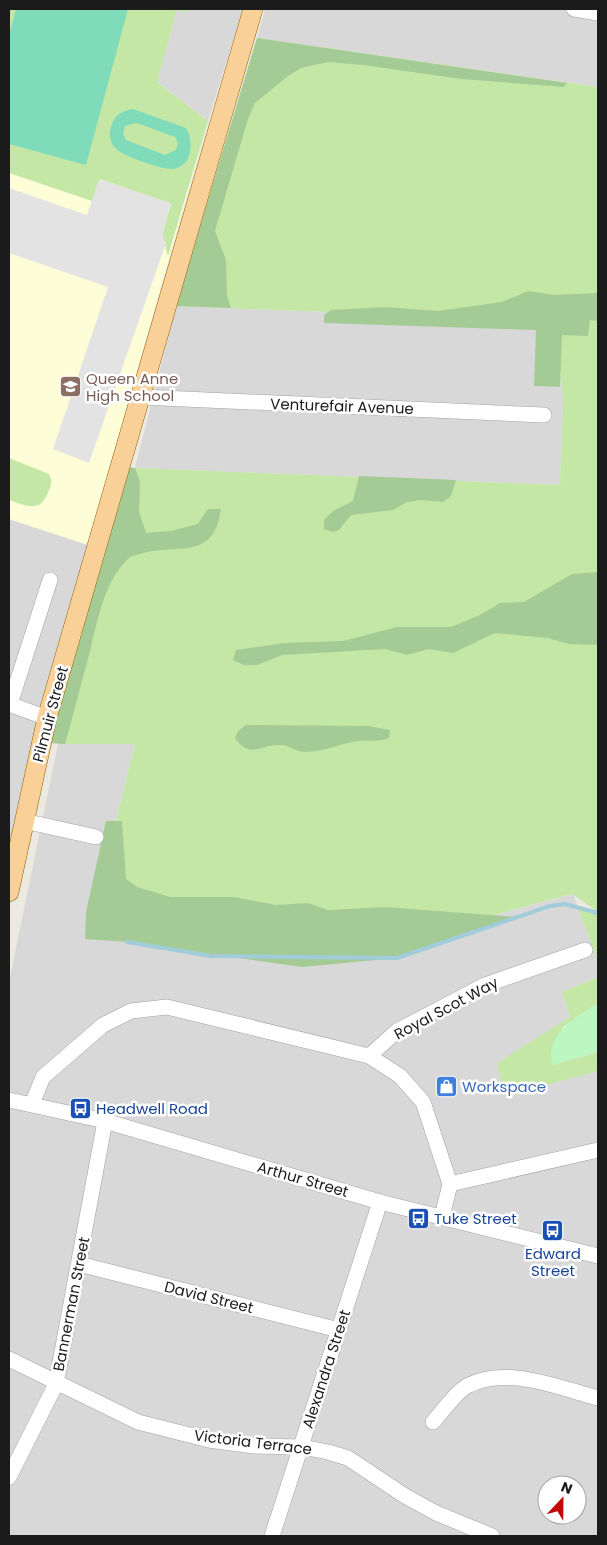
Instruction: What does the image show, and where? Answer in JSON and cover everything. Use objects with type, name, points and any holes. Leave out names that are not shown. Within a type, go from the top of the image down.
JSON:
[{"type":"main road","name":"Pilmuir Street","points":[[9,892],[47,718],[253,9]]},
{"type":"street","points":[[574,9],[598,13]]},
{"type":"street","name":"Venturefair Avenue","points":[[140,397],[544,415]]},
{"type":"street","points":[[47,718],[9,704],[50,580]]},
{"type":"street","points":[[24,821],[96,837]]},
{"type":"street","name":"Royal Scot Way","points":[[369,1056],[397,1031],[485,985],[585,950]]},
{"type":"street","points":[[32,1104],[43,1077],[103,1025],[131,1011],[167,1007],[369,1056],[400,1076],[423,1102],[450,1184],[442,1217]]},
{"type":"street","name":"Arthur Street","points":[[9,1100],[105,1121],[380,1202],[598,1256]]},
{"type":"street","name":"Bannerman Street","points":[[9,1477],[56,1384],[105,1121]]},
{"type":"street","points":[[450,1184],[598,1150]]},
{"type":"street","name":"Alexandra Street","points":[[272,1536],[380,1202]]},
{"type":"street","name":"David Street","points":[[79,1264],[339,1330]]},
{"type":"street","name":"Victoria Terrace","points":[[9,1359],[56,1384],[138,1422],[209,1440],[254,1446],[302,1448],[328,1452],[348,1458],[405,1496],[445,1517],[492,1536]]},
{"type":"street","points":[[433,1422],[466,1386],[489,1378],[524,1379],[598,1398]]},
{"type":"shaded area","name":"Queen Anne High School","points":[[9,9],[157,82],[208,121],[88,545],[9,519]]},
{"type":"shaded area","points":[[187,9],[243,9],[208,121],[157,82],[177,10],[187,12]]},
{"type":"shaded area","points":[[265,9],[598,9],[598,87],[257,38]]},
{"type":"shaded area","points":[[257,38],[567,83],[564,87],[461,79],[328,62],[301,68],[288,76],[255,103],[248,119],[215,231],[226,260],[227,296],[231,308],[176,306]]},
{"type":"shaded area","points":[[99,179],[171,203],[162,235],[166,243],[89,463],[53,449],[108,287],[9,253],[9,188],[87,215]]},
{"type":"shaded area","points":[[528,291],[554,295],[598,293],[598,321],[590,320],[588,336],[562,335],[560,387],[534,386],[536,330],[324,323],[324,315],[331,310],[385,307],[438,311],[502,302]]},
{"type":"shaded area","points":[[176,306],[555,321],[563,401],[560,485],[135,468]]},
{"type":"shaded area","points":[[126,467],[135,468],[140,482],[139,512],[146,533],[171,531],[198,524],[208,509],[221,509],[217,525],[211,536],[203,543],[194,547],[143,553],[129,558],[120,568],[112,580],[102,606],[65,744],[49,743]]},
{"type":"shaded area","points":[[359,476],[456,480],[451,496],[443,502],[421,500],[407,502],[393,510],[351,515],[339,530],[333,532],[324,529],[324,520],[333,511],[353,501]]},
{"type":"shaded area","points":[[9,519],[88,545],[9,861]]},
{"type":"shaded area","points":[[598,572],[598,645],[569,644],[547,638],[495,633],[453,653],[428,649],[407,655],[385,649],[282,655],[257,665],[244,665],[233,660],[236,650],[284,643],[343,641],[397,627],[451,627],[480,615],[500,603],[524,602],[572,574]]},
{"type":"shaded area","points":[[246,725],[368,726],[390,730],[389,738],[377,741],[352,742],[320,751],[306,752],[280,745],[251,750],[246,748],[235,738],[238,731]]},
{"type":"shaded area","points":[[58,744],[135,744],[90,926],[302,967],[573,894],[598,962],[598,977],[562,992],[570,1017],[505,1096],[598,1071],[598,1536],[9,1536],[9,982]]},
{"type":"shaded area","points":[[106,821],[122,821],[126,879],[137,887],[170,897],[234,897],[276,905],[308,903],[328,910],[384,907],[518,917],[397,958],[302,967],[127,942],[85,939],[86,912]]},
{"type":"green space","points":[[9,9],[187,9],[187,13],[177,10],[157,82],[208,121],[168,256],[162,235],[171,204],[100,179],[92,201],[9,173]]},
{"type":"green space","points":[[16,9],[128,9],[86,165],[9,144],[9,35]]},
{"type":"green space","points":[[257,38],[598,87],[598,912],[572,894],[302,967],[90,927],[135,744],[58,744],[135,468],[560,485],[563,401],[555,321],[176,306]]},
{"type":"green space","points":[[133,109],[186,128],[189,133],[191,146],[185,163],[180,167],[168,169],[137,160],[116,149],[110,134],[112,123],[122,112]],"holes":[[[137,123],[175,137],[178,143],[176,150],[165,155],[126,140],[123,134],[125,126]]]},
{"type":"green space","points":[[9,458],[49,474],[51,486],[42,503],[27,506],[9,500]]},
{"type":"green space","points":[[578,908],[598,913],[598,962],[597,959]]},
{"type":"green space","points":[[598,977],[598,1003],[563,1027],[552,1065],[598,1052],[598,1071],[505,1096],[497,1063],[570,1017],[562,992]]},
{"type":"green space","points":[[598,1003],[598,1052],[552,1065],[551,1054],[553,1044],[558,1035],[572,1021]]},
{"type":"waterway","points":[[127,942],[211,956],[397,958],[550,906],[565,904],[598,913]]},
{"type":"place","name":"Queen Anne High School","points":[[70,387]]},
{"type":"place","name":"Workspace","points":[[446,1086]]},
{"type":"place","name":"Headwell Road","points":[[80,1108]]},
{"type":"place","name":"Tuke Street","points":[[418,1218]]},
{"type":"place","name":"Edward Street","points":[[553,1230]]}]
